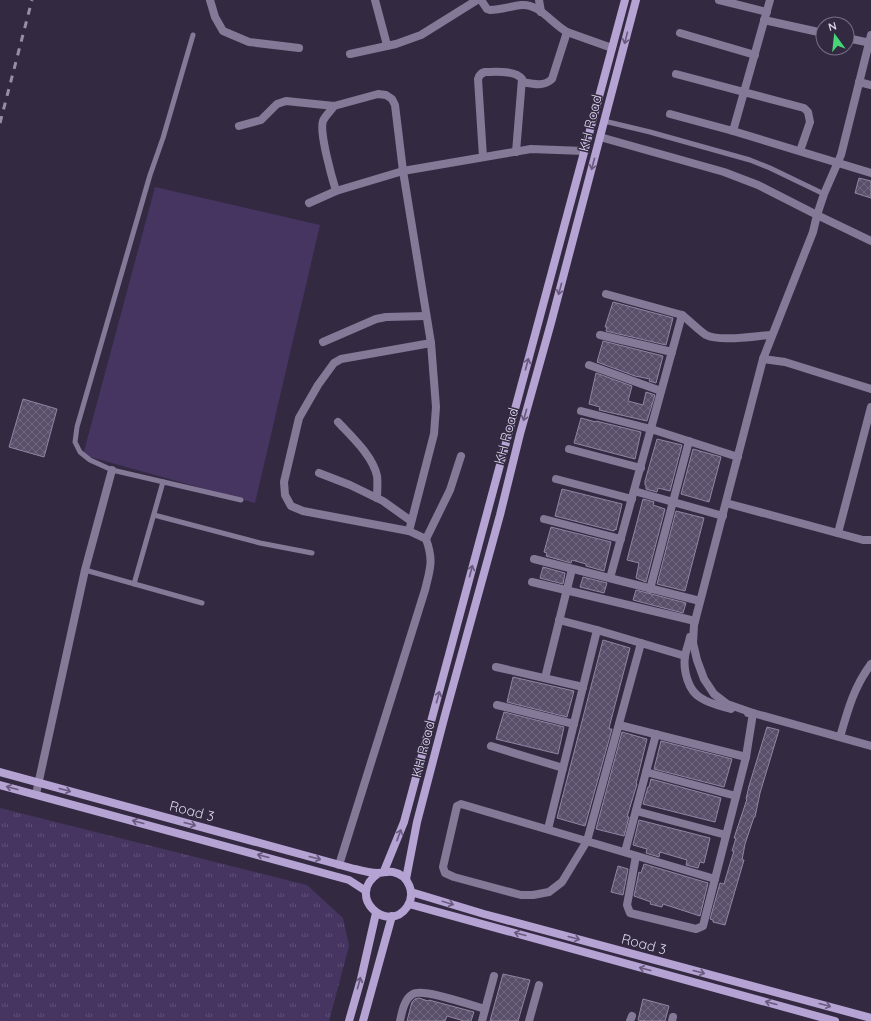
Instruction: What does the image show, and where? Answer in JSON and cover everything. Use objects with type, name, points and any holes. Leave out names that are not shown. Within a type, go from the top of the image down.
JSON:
[{"type":"main road","name":"KH Road","points":[[381,872],[404,822],[625,0]]},
{"type":"main road","name":"KH Road","points":[[406,879],[417,822],[500,515],[520,434],[551,324],[636,0]]},
{"type":"main road","points":[[589,134],[600,137]]},
{"type":"main road","name":"Road 3","points":[[0,772],[339,865],[381,872]]},
{"type":"main road","name":"Road 3","points":[[0,785],[349,880],[366,891]]},
{"type":"main road","points":[[381,872],[400,874],[406,879],[411,892],[409,904],[405,910],[399,914],[384,916],[376,913],[368,904],[366,891],[369,881],[381,872]]},
{"type":"main road","name":"Road 3","points":[[411,892],[484,914],[871,1018]]},
{"type":"main road","name":"Road 3","points":[[409,904],[835,1021]]},
{"type":"main road","points":[[349,1021],[361,979],[376,913]]},
{"type":"main road","points":[[363,1021],[392,916]]},
{"type":"street","points":[[210,0],[215,17],[223,31],[249,42],[299,48]]},
{"type":"street","points":[[375,0],[387,46]]},
{"type":"street","points":[[350,54],[387,46],[421,35],[477,0]]},
{"type":"street","points":[[481,0],[487,9],[490,10],[527,5],[532,6],[560,29],[612,48]]},
{"type":"street","points":[[539,0],[541,12]]},
{"type":"street","points":[[719,0],[767,12]]},
{"type":"street","points":[[733,130],[770,0]]},
{"type":"street","points":[[764,20],[815,31]]},
{"type":"street","points":[[522,82],[544,84],[548,83],[552,79],[567,32]]},
{"type":"street","points":[[680,33],[755,55]]},
{"type":"street","points":[[753,713],[732,710],[700,698],[688,683],[685,669],[685,656],[763,359],[771,335],[813,232],[824,194],[841,155],[870,40],[855,39]]},
{"type":"street","points":[[483,157],[479,76],[481,73],[485,72],[515,74],[519,76],[522,82],[516,152]]},
{"type":"street","points":[[676,74],[804,108],[808,112],[810,122],[800,152]]},
{"type":"street","points":[[859,82],[871,85]]},
{"type":"street","points":[[239,126],[261,120],[277,104],[286,101],[334,106],[378,94],[386,94],[392,99],[395,105],[403,171],[430,343],[436,407],[434,434],[409,531]]},
{"type":"street","points":[[334,106],[323,122],[323,130],[326,155],[336,192]]},
{"type":"street","points":[[670,114],[733,130],[800,152],[871,172]]},
{"type":"street","points":[[600,137],[724,172],[758,185],[871,240]]},
{"type":"street","points":[[309,203],[336,192],[403,171],[531,150],[584,151]]},
{"type":"street","points":[[606,294],[682,315],[706,335],[715,338],[771,335]]},
{"type":"street","points":[[610,578],[682,315]]},
{"type":"street","points":[[323,342],[376,319],[386,317],[426,316]]},
{"type":"street","points":[[600,335],[672,352]]},
{"type":"street","points":[[426,539],[409,531],[303,511],[291,506],[285,495],[284,482],[299,418],[318,384],[334,363],[346,358],[430,343]]},
{"type":"street","points":[[763,359],[785,362],[871,389]]},
{"type":"street","points":[[589,365],[661,392]]},
{"type":"street","points":[[838,533],[871,407]]},
{"type":"street","points":[[581,411],[651,429],[738,457]]},
{"type":"street","points":[[338,422],[372,461],[377,476],[377,498]]},
{"type":"street","points":[[650,589],[690,442]]},
{"type":"street","points":[[569,449],[641,468]]},
{"type":"street","points":[[339,865],[425,590],[431,561],[426,539],[450,490],[461,456]]},
{"type":"street","points":[[36,794],[85,570],[112,470]]},
{"type":"street","points":[[319,473],[350,485],[383,501],[411,521]]},
{"type":"street","points":[[556,480],[673,502],[723,516]]},
{"type":"street","points":[[726,503],[863,540],[871,540]]},
{"type":"street","points":[[544,519],[621,539]]},
{"type":"street","points":[[534,559],[700,601]]},
{"type":"street","points":[[545,678],[572,569]]},
{"type":"street","points":[[532,582],[694,623]]},
{"type":"street","points":[[559,620],[685,656]]},
{"type":"street","points":[[694,623],[693,643],[696,660],[704,679],[714,694],[727,704],[753,713],[871,746]]},
{"type":"street","points":[[548,829],[597,630]]},
{"type":"street","points":[[641,643],[587,841],[562,882],[549,892],[533,895],[521,895],[454,877],[445,873],[443,867],[458,804],[548,829],[587,841],[625,852],[636,856],[715,879]]},
{"type":"street","points":[[840,737],[848,706],[861,678],[871,664]]},
{"type":"street","points":[[496,667],[583,687]]},
{"type":"street","points":[[497,705],[574,724]]},
{"type":"street","points":[[636,856],[627,906],[630,912],[696,929],[703,926],[746,757],[753,713]]},
{"type":"street","points":[[619,725],[746,757]]},
{"type":"street","points":[[625,852],[656,734]]},
{"type":"street","points":[[491,746],[563,768]]},
{"type":"street","points":[[646,772],[736,796]]},
{"type":"street","points":[[636,811],[726,835]]},
{"type":"street","points":[[482,1021],[494,976]]},
{"type":"street","points":[[529,1021],[539,985]]},
{"type":"street","points":[[400,1021],[405,1003],[412,995],[418,992],[428,993],[485,1009]]},
{"type":"lane","points":[[193,35],[163,138],[150,175],[77,427],[75,442],[80,452],[90,460],[112,470],[241,500]]},
{"type":"lane","points":[[604,120],[750,160],[824,194]]},
{"type":"lane","points":[[134,584],[163,482]]},
{"type":"lane","points":[[154,515],[260,543],[312,553]]},
{"type":"lane","points":[[85,570],[202,603]]},
{"type":"green space","points":[[155,187],[320,225],[255,503],[83,455]]},
{"type":"green space","points":[[0,808],[307,885],[343,918],[349,946],[329,1021],[0,1021]]},
{"type":"building","points":[[859,178],[871,181],[871,198],[855,193]]},
{"type":"building","points":[[613,302],[673,318],[666,345],[606,331],[607,327],[605,327]]},
{"type":"building","points":[[603,341],[663,356],[656,383],[649,381],[650,379],[635,376],[597,362]]},
{"type":"building","points":[[596,373],[632,386],[628,401],[643,405],[646,392],[655,395],[647,421],[599,410],[600,407],[589,404]]},
{"type":"building","points":[[23,399],[57,409],[44,457],[9,447]]},
{"type":"building","points":[[581,418],[641,432],[635,459],[574,443]]},
{"type":"building","points":[[657,439],[682,445],[670,491],[658,488],[657,492],[646,489],[645,485]]},
{"type":"building","points":[[693,449],[721,457],[709,502],[681,494]]},
{"type":"building","points":[[562,489],[622,504],[616,530],[615,529],[614,531],[555,516]]},
{"type":"building","points":[[643,499],[654,502],[653,505],[665,509],[646,582],[636,578],[639,563],[627,560]]},
{"type":"building","points":[[676,511],[704,518],[685,591],[657,584]]},
{"type":"building","points":[[551,527],[611,542],[604,571],[572,560],[571,563],[546,556],[547,553],[544,552]]},
{"type":"building","points":[[543,567],[565,573],[563,584],[540,578]]},
{"type":"building","points":[[583,577],[607,583],[604,593],[580,587]]},
{"type":"building","points":[[636,590],[686,603],[683,613],[633,600]]},
{"type":"building","points":[[603,640],[630,648],[610,724],[609,729],[612,729],[585,826],[557,818]]},
{"type":"building","points":[[513,677],[574,691],[567,717],[507,702]]},
{"type":"building","points":[[504,712],[564,727],[558,754],[496,739]]},
{"type":"building","points":[[767,727],[779,730],[760,793],[755,817],[745,844],[742,860],[744,860],[725,925],[713,922],[713,920],[710,919],[720,883],[724,884],[734,851],[732,851],[736,838],[734,838],[747,799],[749,786]]},
{"type":"building","points":[[622,732],[647,739],[637,784],[627,817],[629,817],[624,836],[596,829]]},
{"type":"building","points":[[661,741],[732,759],[724,787],[654,769]]},
{"type":"building","points":[[651,779],[721,798],[715,822],[643,804]]},
{"type":"building","points":[[639,820],[710,838],[704,863],[700,862],[698,868],[686,865],[687,860],[660,852],[659,857],[646,853],[647,849],[633,845]]},
{"type":"building","points":[[644,864],[708,883],[700,916],[663,904],[662,907],[650,904],[651,902],[634,896],[639,872],[641,873]]},
{"type":"building","points":[[618,866],[628,869],[623,895],[611,892]]},
{"type":"building","points":[[503,974],[530,980],[518,1021],[490,1021]]},
{"type":"building","points":[[419,998],[474,1012],[471,1021],[464,1021],[447,1016],[445,1021],[407,1021],[412,1002]]},
{"type":"building","points":[[643,999],[669,1006],[665,1021],[638,1020]]},
{"type":"railway","points":[[0,123],[32,0]]}]
